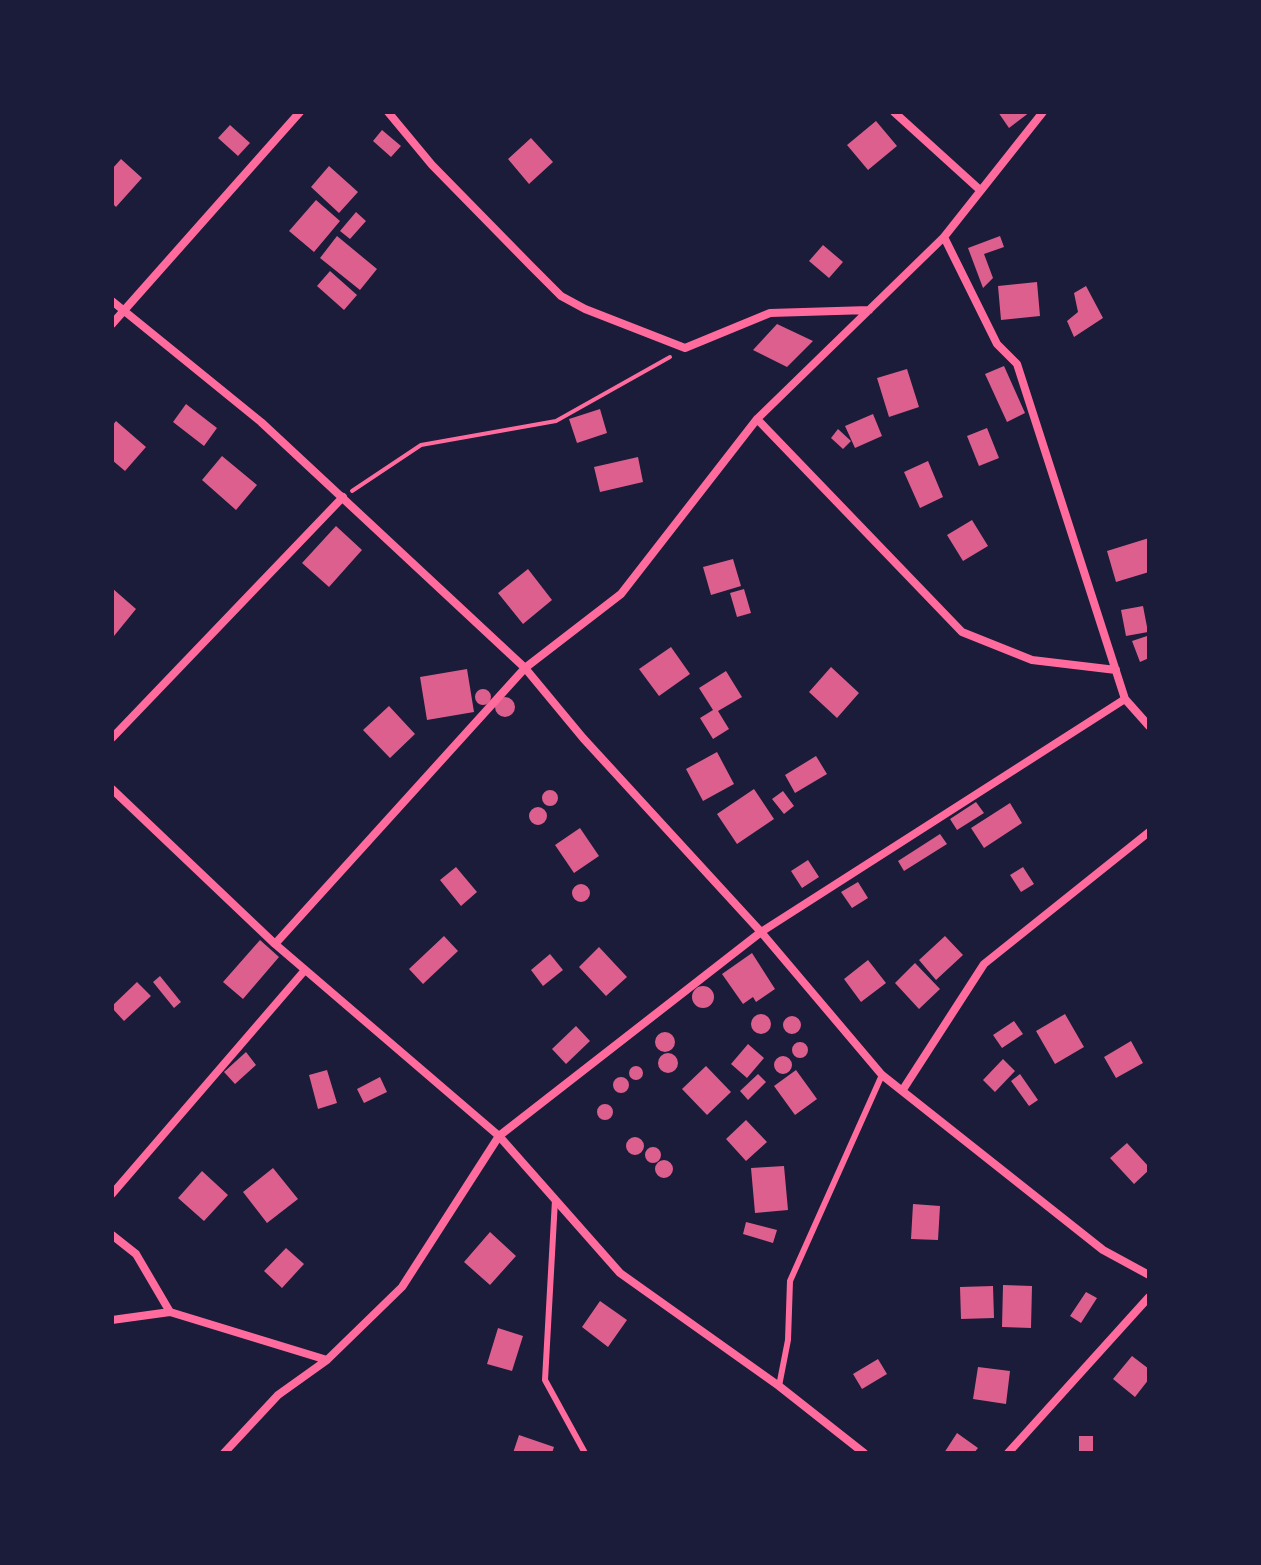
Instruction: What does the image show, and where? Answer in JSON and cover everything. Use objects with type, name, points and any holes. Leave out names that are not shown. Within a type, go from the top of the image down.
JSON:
[{"type":"street","points":[[112,324],[300,112]]},
{"type":"street","points":[[388,112],[432,165],[561,296],[585,309],[685,348],[770,313],[870,310]]},
{"type":"street","points":[[894,112],[980,190]]},
{"type":"street","points":[[275,944],[525,668],[621,594],[757,419],[944,237],[1043,112]]},
{"type":"street","points":[[944,237],[997,344],[1017,364],[1125,699],[1149,726]]},
{"type":"street","points":[[112,301],[261,422],[525,668],[583,738],[761,932],[882,1075],[1103,1250],[1149,1275]]},
{"type":"street","points":[[757,419],[962,632],[1032,660],[1116,670]]},
{"type":"street","points":[[112,738],[343,497]]},
{"type":"street","points":[[224,1453],[278,1395],[327,1360],[402,1287],[499,1136],[761,932],[1125,699]]},
{"type":"street","points":[[112,789],[275,944],[499,1136],[620,1273],[779,1386],[864,1453]]},
{"type":"street","points":[[902,1091],[984,964],[1149,832]]},
{"type":"street","points":[[112,1194],[305,970]]},
{"type":"street","points":[[112,1235],[136,1254],[170,1312]]},
{"type":"street","points":[[1008,1453],[1149,1297]]},
{"type":"street","points":[[112,1320],[170,1312],[327,1360]]},
{"type":"lane","points":[[779,1386],[788,1340],[790,1281],[882,1075]]},
{"type":"lane","points":[[555,1200],[545,1380],[585,1453]]},
{"type":"path","points":[[343,497],[421,445],[556,421],[685,348]]},
{"type":"building","points":[[998,112],[1030,112],[1009,128]]},
{"type":"building","points":[[876,121],[897,146],[868,170],[847,145]]},
{"type":"building","points":[[230,125],[250,143],[238,156],[218,138]]},
{"type":"building","points":[[382,130],[401,146],[391,157],[373,141]]},
{"type":"building","points":[[531,138],[553,162],[529,184],[508,159]]},
{"type":"building","points":[[121,159],[142,178],[116,207],[112,203],[112,169]]},
{"type":"building","points":[[329,166],[358,192],[339,213],[311,187]]},
{"type":"building","points":[[316,200],[340,221],[314,252],[289,231]]},
{"type":"building","points":[[356,212],[366,221],[350,239],[340,231]]},
{"type":"building","points":[[337,236],[377,269],[360,290],[320,258]]},
{"type":"building","points":[[1000,236],[1004,247],[984,254],[993,278],[983,288],[968,248]]},
{"type":"building","points":[[823,245],[843,262],[829,278],[809,261]]},
{"type":"building","points":[[330,271],[357,295],[344,310],[317,286]]},
{"type":"building","points":[[1037,282],[1040,316],[1001,320],[998,286]]},
{"type":"building","points":[[1086,286],[1103,318],[1074,337],[1067,321],[1078,312],[1074,293]]},
{"type":"building","points":[[777,324],[813,341],[787,367],[753,350]]},
{"type":"building","points":[[1004,366],[1025,413],[1007,422],[985,374]]},
{"type":"building","points":[[907,369],[919,407],[889,417],[877,378]]},
{"type":"building","points":[[186,404],[217,428],[204,446],[173,422]]},
{"type":"building","points":[[600,409],[607,433],[577,443],[569,419]]},
{"type":"building","points":[[873,414],[882,436],[855,448],[845,426]]},
{"type":"building","points":[[116,421],[146,447],[125,471],[112,460],[112,426]]},
{"type":"building","points":[[987,428],[999,458],[979,466],[967,436]]},
{"type":"building","points":[[838,429],[851,441],[843,449],[831,438]]},
{"type":"building","points":[[222,456],[257,485],[236,510],[202,480]]},
{"type":"building","points":[[638,457],[643,482],[600,492],[594,467]]},
{"type":"building","points":[[928,461],[943,497],[920,508],[904,472]]},
{"type":"building","points":[[972,520],[988,546],[963,561],[947,535]]},
{"type":"building","points":[[336,526],[362,550],[329,587],[302,563]]},
{"type":"building","points":[[1149,538],[1149,572],[1116,582],[1107,551]]},
{"type":"building","points":[[733,559],[741,586],[711,595],[703,567]]},
{"type":"building","points":[[528,569],[552,600],[523,624],[498,593]]},
{"type":"building","points":[[112,588],[136,609],[114,636],[112,634]]},
{"type":"building","points":[[744,589],[751,613],[737,617],[730,593]]},
{"type":"building","points":[[1143,606],[1148,632],[1126,636],[1121,610]]},
{"type":"building","points":[[1147,636],[1149,658],[1140,662],[1132,641]]},
{"type":"building","points":[[671,647],[690,674],[659,696],[639,669]]},
{"type":"building","points":[[831,667],[859,693],[837,718],[809,692]]},
{"type":"building","points":[[467,669],[474,712],[427,720],[420,677]]},
{"type":"building","points":[[726,671],[742,697],[718,711],[729,729],[713,739],[700,718],[713,710],[699,688]]},
{"type":"building","points":[[480,689],[486,689],[491,697],[489,703],[480,705],[475,700],[475,694]]},
{"type":"building","points":[[505,697],[512,700],[515,707],[512,714],[505,717],[498,714],[495,707],[498,700]]},
{"type":"building","points":[[389,706],[415,734],[390,758],[363,730]]},
{"type":"building","points":[[717,752],[734,784],[703,801],[686,769]]},
{"type":"building","points":[[816,756],[827,774],[795,793],[785,775]]},
{"type":"building","points":[[754,789],[774,819],[737,844],[717,814]]},
{"type":"building","points":[[550,790],[558,798],[550,806],[542,798]]},
{"type":"building","points":[[783,791],[794,806],[784,814],[772,799]]},
{"type":"building","points":[[976,802],[984,813],[957,830],[950,819]]},
{"type":"building","points":[[1010,803],[1022,823],[984,848],[971,828]]},
{"type":"building","points":[[534,807],[542,807],[547,816],[545,823],[534,825],[529,820],[529,812]]},
{"type":"building","points":[[580,828],[599,856],[574,873],[555,845]]},
{"type":"building","points":[[940,834],[947,844],[904,871],[898,861]]},
{"type":"building","points":[[808,860],[819,877],[802,888],[791,871]]},
{"type":"building","points":[[456,867],[477,892],[461,906],[440,880]]},
{"type":"building","points":[[1023,867],[1034,884],[1021,892],[1010,875]]},
{"type":"building","points":[[858,882],[868,898],[852,908],[841,892]]},
{"type":"building","points":[[577,884],[585,884],[590,893],[588,900],[577,902],[572,897],[572,889]]},
{"type":"building","points":[[444,936],[458,951],[423,984],[409,969]]},
{"type":"building","points":[[945,936],[963,955],[936,980],[919,960]]},
{"type":"building","points":[[260,940],[279,957],[243,999],[223,982]]},
{"type":"building","points":[[599,947],[627,977],[606,996],[579,967]]},
{"type":"building","points":[[752,953],[775,989],[756,1002],[753,997],[743,1004],[722,974]]},
{"type":"building","points":[[550,954],[563,970],[543,986],[531,970]]},
{"type":"building","points":[[868,960],[886,983],[861,1002],[844,979]]},
{"type":"building","points":[[915,963],[940,989],[919,1009],[895,983]]},
{"type":"building","points":[[160,976],[181,1002],[174,1008],[153,982]]},
{"type":"building","points":[[137,982],[151,996],[124,1021],[112,1006]]},
{"type":"building","points":[[703,986],[711,989],[714,997],[711,1005],[703,1008],[695,1005],[692,997],[695,989]]},
{"type":"building","points":[[761,1014],[768,1017],[771,1024],[768,1031],[761,1034],[754,1031],[751,1024],[754,1017]]},
{"type":"building","points":[[1065,1014],[1084,1047],[1055,1064],[1036,1031]]},
{"type":"building","points":[[788,1016],[796,1016],[801,1025],[799,1032],[788,1034],[783,1029],[783,1021]]},
{"type":"building","points":[[1014,1021],[1023,1034],[1002,1048],[993,1035]]},
{"type":"building","points":[[576,1026],[590,1041],[566,1064],[552,1049]]},
{"type":"building","points":[[665,1032],[672,1035],[675,1042],[672,1049],[665,1052],[658,1049],[655,1042],[658,1035]]},
{"type":"building","points":[[1131,1041],[1143,1063],[1116,1078],[1104,1057]]},
{"type":"building","points":[[800,1042],[808,1050],[800,1058],[792,1050]]},
{"type":"building","points":[[748,1044],[764,1058],[747,1078],[731,1064]]},
{"type":"building","points":[[246,1052],[256,1065],[235,1084],[224,1072]]},
{"type":"building","points":[[668,1053],[675,1056],[678,1063],[675,1070],[668,1073],[661,1070],[658,1063],[661,1056]]},
{"type":"building","points":[[783,1056],[792,1065],[783,1074],[774,1065]]},
{"type":"building","points":[[1003,1059],[1015,1071],[995,1092],[983,1080]]},
{"type":"building","points":[[636,1066],[643,1073],[636,1080],[629,1073]]},
{"type":"building","points":[[706,1066],[731,1092],[707,1115],[682,1089]]},
{"type":"building","points":[[327,1070],[337,1103],[318,1109],[309,1075]]},
{"type":"building","points":[[796,1070],[817,1099],[795,1115],[774,1086]]},
{"type":"building","points":[[758,1074],[766,1082],[748,1100],[740,1091]]},
{"type":"building","points":[[1020,1074],[1038,1100],[1029,1106],[1011,1081]]},
{"type":"building","points":[[380,1077],[387,1092],[364,1103],[357,1089]]},
{"type":"building","points":[[618,1077],[624,1077],[629,1085],[627,1091],[618,1093],[613,1088],[613,1082]]},
{"type":"building","points":[[605,1104],[611,1106],[611,1118],[605,1120],[599,1118],[597,1112],[599,1106]]},
{"type":"building","points":[[746,1120],[767,1142],[746,1161],[726,1139]]},
{"type":"building","points":[[631,1137],[639,1137],[644,1146],[642,1153],[631,1155],[626,1150],[626,1142]]},
{"type":"building","points":[[1127,1143],[1149,1167],[1134,1184],[1110,1158]]},
{"type":"building","points":[[653,1147],[661,1155],[653,1163],[645,1155]]},
{"type":"building","points":[[664,1160],[673,1169],[664,1178],[655,1169]]},
{"type":"building","points":[[784,1166],[788,1210],[755,1213],[751,1168]]},
{"type":"building","points":[[273,1168],[298,1199],[267,1223],[243,1192]]},
{"type":"building","points":[[202,1171],[228,1195],[204,1221],[178,1198]]},
{"type":"building","points":[[913,1204],[940,1206],[938,1240],[911,1239]]},
{"type":"building","points":[[746,1222],[777,1230],[773,1243],[743,1234]]},
{"type":"building","points":[[490,1232],[516,1256],[490,1285],[464,1262]]},
{"type":"building","points":[[286,1248],[304,1264],[282,1288],[264,1271]]},
{"type":"building","points":[[1003,1285],[1032,1286],[1031,1328],[1002,1327]]},
{"type":"building","points":[[993,1286],[994,1318],[961,1319],[960,1287]]},
{"type":"building","points":[[1086,1292],[1097,1298],[1081,1323],[1070,1316]]},
{"type":"building","points":[[600,1301],[627,1320],[608,1347],[582,1327]]},
{"type":"building","points":[[498,1328],[523,1336],[512,1371],[487,1364]]},
{"type":"building","points":[[1132,1356],[1149,1369],[1149,1379],[1135,1397],[1113,1379]]},
{"type":"building","points":[[878,1359],[887,1374],[862,1389],[853,1374]]},
{"type":"building","points":[[978,1367],[1010,1371],[1006,1404],[973,1399]]},
{"type":"building","points":[[957,1433],[978,1448],[974,1453],[944,1453]]},
{"type":"building","points":[[519,1435],[554,1447],[552,1453],[513,1453]]},
{"type":"building","points":[[1079,1436],[1093,1436],[1093,1453],[1079,1453]]}]
